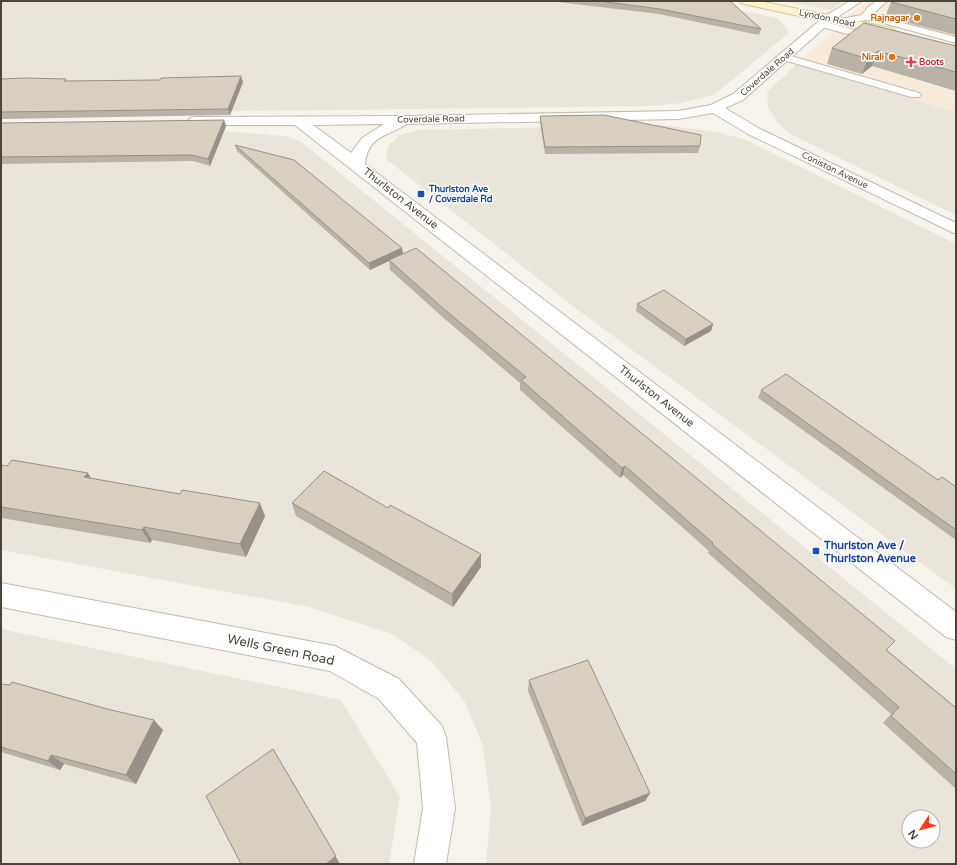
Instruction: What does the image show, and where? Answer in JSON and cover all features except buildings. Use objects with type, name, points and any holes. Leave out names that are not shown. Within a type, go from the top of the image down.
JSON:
[{"type":"street","name":"Lyndon Road","points":[[744,1],[826,21],[844,21],[956,49]]},
{"type":"street","name":"Coverdale Road","points":[[181,121],[406,120],[678,115],[715,108],[738,97],[826,21]]},
{"type":"street","name":"Coniston Avenue","points":[[715,108],[753,131],[956,229]]},
{"type":"street","name":"Thurlston Avenue","points":[[298,120],[357,164],[956,628]]},
{"type":"street","name":"Thurlston Avenue","points":[[357,164],[358,152],[367,142],[382,130],[406,120]]},
{"type":"street","name":"Wells Green Road","points":[[1,595],[336,659],[390,689],[431,737],[439,808],[430,864]]},
{"type":"lane","points":[[826,21],[857,1]]},
{"type":"lane","points":[[866,17],[870,10],[882,1]]},
{"type":"lane","points":[[844,21],[866,17],[877,18],[956,40]]},
{"type":"lane","points":[[826,21],[888,42]]},
{"type":"lane","points":[[935,34],[956,33]]},
{"type":"lane","points":[[784,57],[915,95]]},
{"type":"shaded area","points":[[1,1],[685,1],[714,5],[777,18],[786,27],[789,33],[714,95],[682,103],[651,106],[1,114]]},
{"type":"shaded area","points":[[783,1],[844,1],[831,10]]},
{"type":"shaded area","points":[[869,1],[956,1],[956,43],[848,16]]},
{"type":"shaded area","points":[[834,30],[956,61],[956,112],[797,64]]},
{"type":"shaded area","points":[[797,64],[956,112],[956,215],[790,134],[777,122],[768,107],[767,92]]},
{"type":"shaded area","points":[[662,125],[718,132],[746,140],[956,244],[956,589],[578,310],[386,159],[388,146],[400,135],[418,130]]},
{"type":"shaded area","points":[[223,131],[284,136],[300,141],[956,669],[956,864],[486,864],[491,809],[483,746],[465,702],[431,661],[392,634],[309,607],[1,550],[1,135]]},
{"type":"shaded area","points":[[1,629],[341,700],[400,797],[389,864],[1,864]]},
{"type":"place","name":"Rajnagar","points":[[917,18]]},
{"type":"place","name":"Nirali","points":[[892,57]]},
{"type":"place","name":"Boots","points":[[911,62]]},
{"type":"place","name":"Thurlston Ave / Coverdale Rd","points":[[421,194]]},
{"type":"place","name":"Thurlston Ave / Thurlston Avenue","points":[[816,551]]}]
